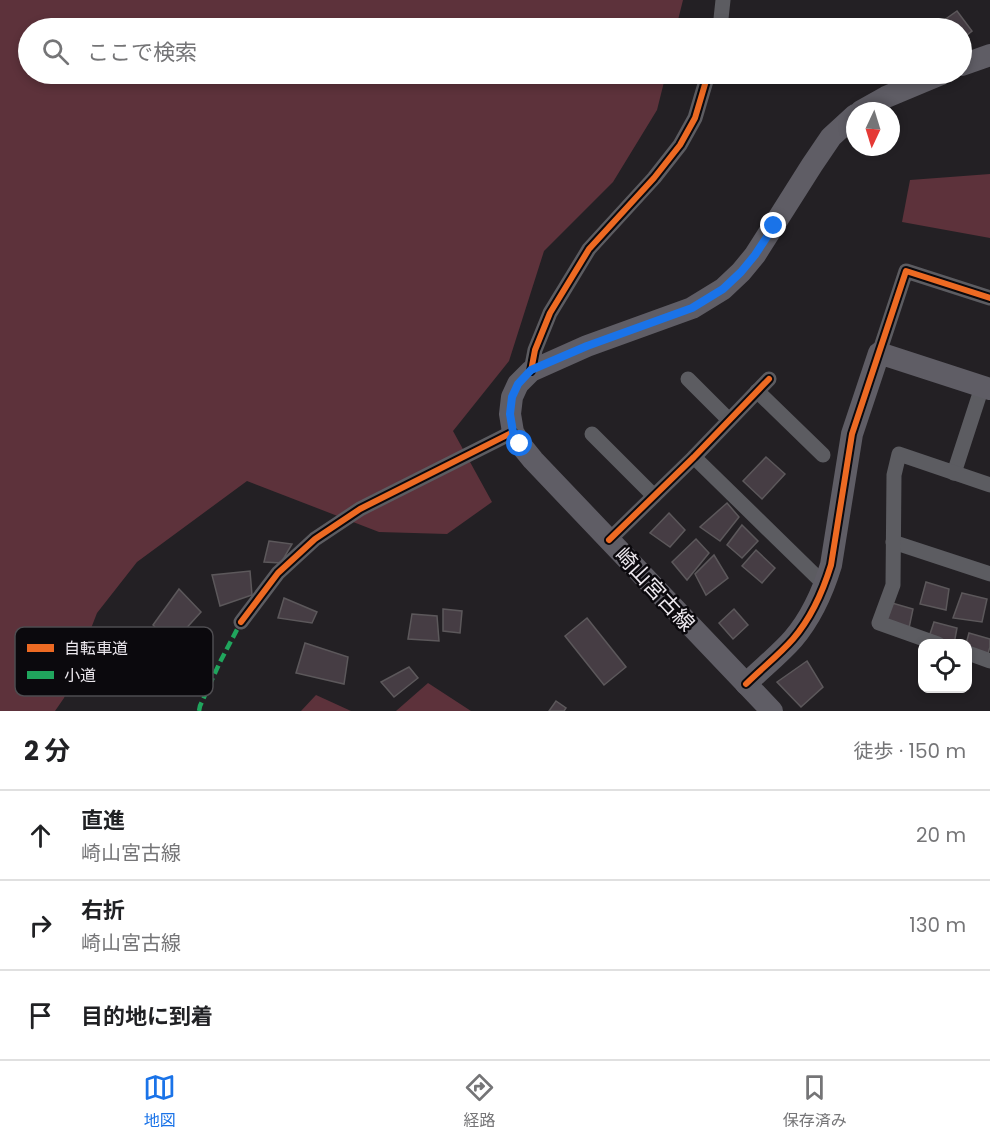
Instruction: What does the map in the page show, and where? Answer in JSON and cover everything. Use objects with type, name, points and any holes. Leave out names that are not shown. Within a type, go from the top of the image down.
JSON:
[{"type":"main road","points":[[972,61],[990,55]]},
{"type":"main road","points":[[877,102],[917,84]]},
{"type":"main road","points":[[513,432],[510,414],[512,397],[518,384],[531,370],[587,346],[692,308],[723,289],[755,255],[831,137],[846,123]]},
{"type":"main road","points":[[746,684],[793,639],[811,614],[825,585],[831,565],[852,434],[879,352],[986,388]]},
{"type":"main road","name":"崎山宮古線","points":[[513,432],[533,460],[772,711]]},
{"type":"street","points":[[721,18],[723,0]]},
{"type":"street","points":[[531,370],[535,350],[550,314],[589,249],[654,178],[680,145],[694,118],[705,84]]},
{"type":"street","points":[[879,352],[906,271],[990,298]]},
{"type":"street","points":[[688,379],[729,420]]},
{"type":"street","points":[[609,540],[769,379]]},
{"type":"street","points":[[954,473],[986,388]]},
{"type":"street","points":[[757,391],[823,455]]},
{"type":"street","points":[[241,622],[278,573],[315,539],[360,509],[513,432]]},
{"type":"street","points":[[592,434],[654,496]]},
{"type":"street","points":[[924,639],[879,623],[893,585],[894,475],[899,454],[990,485]]},
{"type":"street","points":[[694,457],[825,585]]},
{"type":"street","points":[[893,542],[990,574]]},
{"type":"street","points":[[972,654],[990,661]]},
{"type":"shaded area","points":[[0,0],[683,0],[678,18],[18,18],[18,84],[664,84],[657,110],[613,182],[544,251],[509,361],[453,431],[492,502],[447,534],[379,532],[247,481],[137,562],[97,613],[92,627],[15,627],[15,696],[65,696],[55,711],[0,711]]},
{"type":"shaded area","points":[[990,174],[990,238],[902,222],[910,180]]},
{"type":"shaded area","points":[[428,683],[471,711],[396,711]]},
{"type":"shaded area","points":[[316,695],[351,711],[301,711]]},
{"type":"building","points":[[957,11],[962,18],[947,18]]},
{"type":"building","points":[[766,457],[785,474],[762,499],[743,481]]},
{"type":"building","points":[[727,503],[739,517],[720,541],[700,527]]},
{"type":"building","points":[[669,513],[685,530],[670,547],[650,533]]},
{"type":"building","points":[[742,525],[758,541],[742,558],[727,545]]},
{"type":"building","points":[[696,539],[709,553],[687,580],[672,562]]},
{"type":"building","points":[[269,541],[292,544],[281,563],[264,562]]},
{"type":"building","points":[[756,550],[775,568],[762,583],[742,566]]},
{"type":"building","points":[[714,555],[728,578],[706,595],[695,574]]},
{"type":"building","points":[[250,571],[252,595],[220,606],[212,575]]},
{"type":"building","points":[[926,582],[949,589],[946,610],[920,604]]},
{"type":"building","points":[[179,589],[201,612],[187,627],[155,627],[153,625]]},
{"type":"building","points":[[962,593],[987,599],[982,622],[953,618]]},
{"type":"building","points":[[284,598],[317,612],[312,623],[278,618]]},
{"type":"building","points":[[892,603],[913,609],[909,628],[884,620]]},
{"type":"building","points":[[443,609],[462,611],[460,633],[443,631]]},
{"type":"building","points":[[734,609],[748,625],[733,639],[719,623]]},
{"type":"building","points":[[412,614],[437,616],[439,641],[408,639]]},
{"type":"building","points":[[587,618],[626,667],[604,685],[565,636]]},
{"type":"building","points":[[934,622],[957,628],[955,639],[929,637]]},
{"type":"building","points":[[969,633],[990,639],[987,657],[972,651],[972,639],[967,639]]},
{"type":"building","points":[[305,643],[348,657],[344,684],[296,673]]},
{"type":"building","points":[[807,661],[823,687],[801,707],[777,682]]},
{"type":"building","points":[[409,667],[418,678],[394,697],[381,682]]},
{"type":"building","points":[[556,701],[566,708],[564,711],[549,711]]},
{"type":"marked path","points":[[213,677],[241,622]]},
{"type":"marked path","points":[[199,711],[205,696]]},
{"type":"cycle path","points":[[531,371],[535,350],[550,313],[589,249],[654,178],[680,145],[695,118],[705,84]]},
{"type":"cycle path","points":[[746,684],[793,639],[811,613],[824,585],[831,565],[852,434],[906,271],[990,298]]},
{"type":"cycle path","points":[[609,540],[769,379]]},
{"type":"cycle path","points":[[241,622],[278,573],[315,539],[360,509],[513,432]]},
{"type":"route","points":[[520,444],[513,432],[510,414],[512,397],[518,384],[531,370],[587,346],[692,308],[723,289],[741,272],[774,226]]}]
